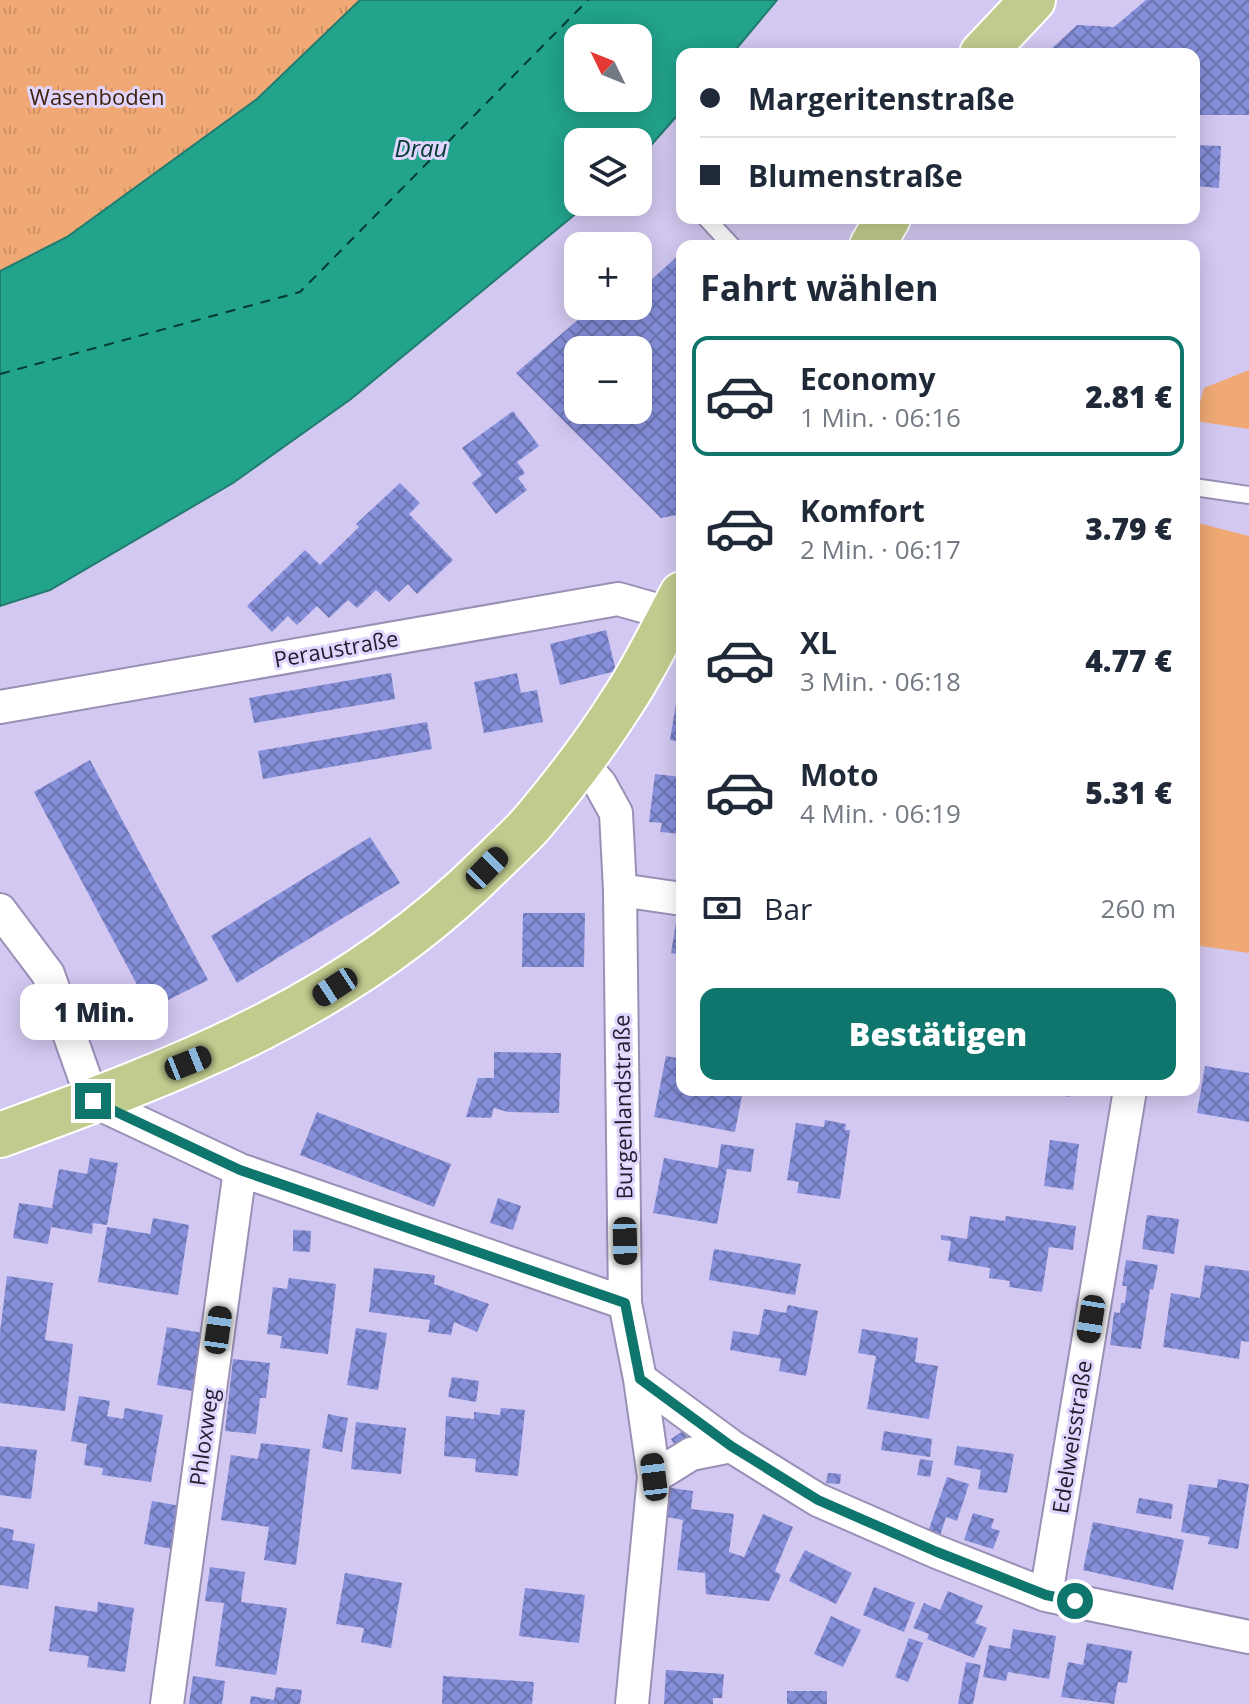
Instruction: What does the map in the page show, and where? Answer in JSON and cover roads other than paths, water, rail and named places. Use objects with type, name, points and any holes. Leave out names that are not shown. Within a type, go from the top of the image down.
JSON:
[{"type":"main road","points":[[988,48],[1033,0]]},
{"type":"main road","points":[[0,1135],[209,1055],[315,1001],[396,948],[466,890],[531,825],[581,762],[621,704],[676,604]]},
{"type":"street","name":"Peraustraße","points":[[0,707],[618,599],[676,604]]},
{"type":"street","name":"Burgenlandstraße","points":[[581,762],[600,784],[616,813],[620,890],[625,1303],[654,1477],[632,1704]]},
{"type":"street","points":[[620,890],[676,898]]},
{"type":"street","points":[[0,910],[48,974],[93,1101],[240,1170],[625,1303]]},
{"type":"street","name":"Edelweisstraße","points":[[1046,1595],[1129,1096]]},
{"type":"street","name":"Phloxweg","points":[[167,1704],[240,1170]]},
{"type":"street","points":[[640,1379],[731,1446],[818,1500],[937,1552],[1046,1595],[1249,1637]]},
{"type":"street","points":[[654,1477],[691,1454],[731,1446]]},
{"type":"lane","points":[[712,224],[726,240]]},
{"type":"lane","points":[[1200,488],[1249,495]]},
{"type":"water","name":"Drau","points":[[360,0],[777,0],[737,48],[676,48],[676,117],[652,144],[652,128],[564,128],[564,216],[573,216],[351,399],[233,483],[50,590],[0,606],[0,271],[67,237],[257,99]]},
{"type":"park label","name":"Wasenboden","points":[[97,97]]}]
